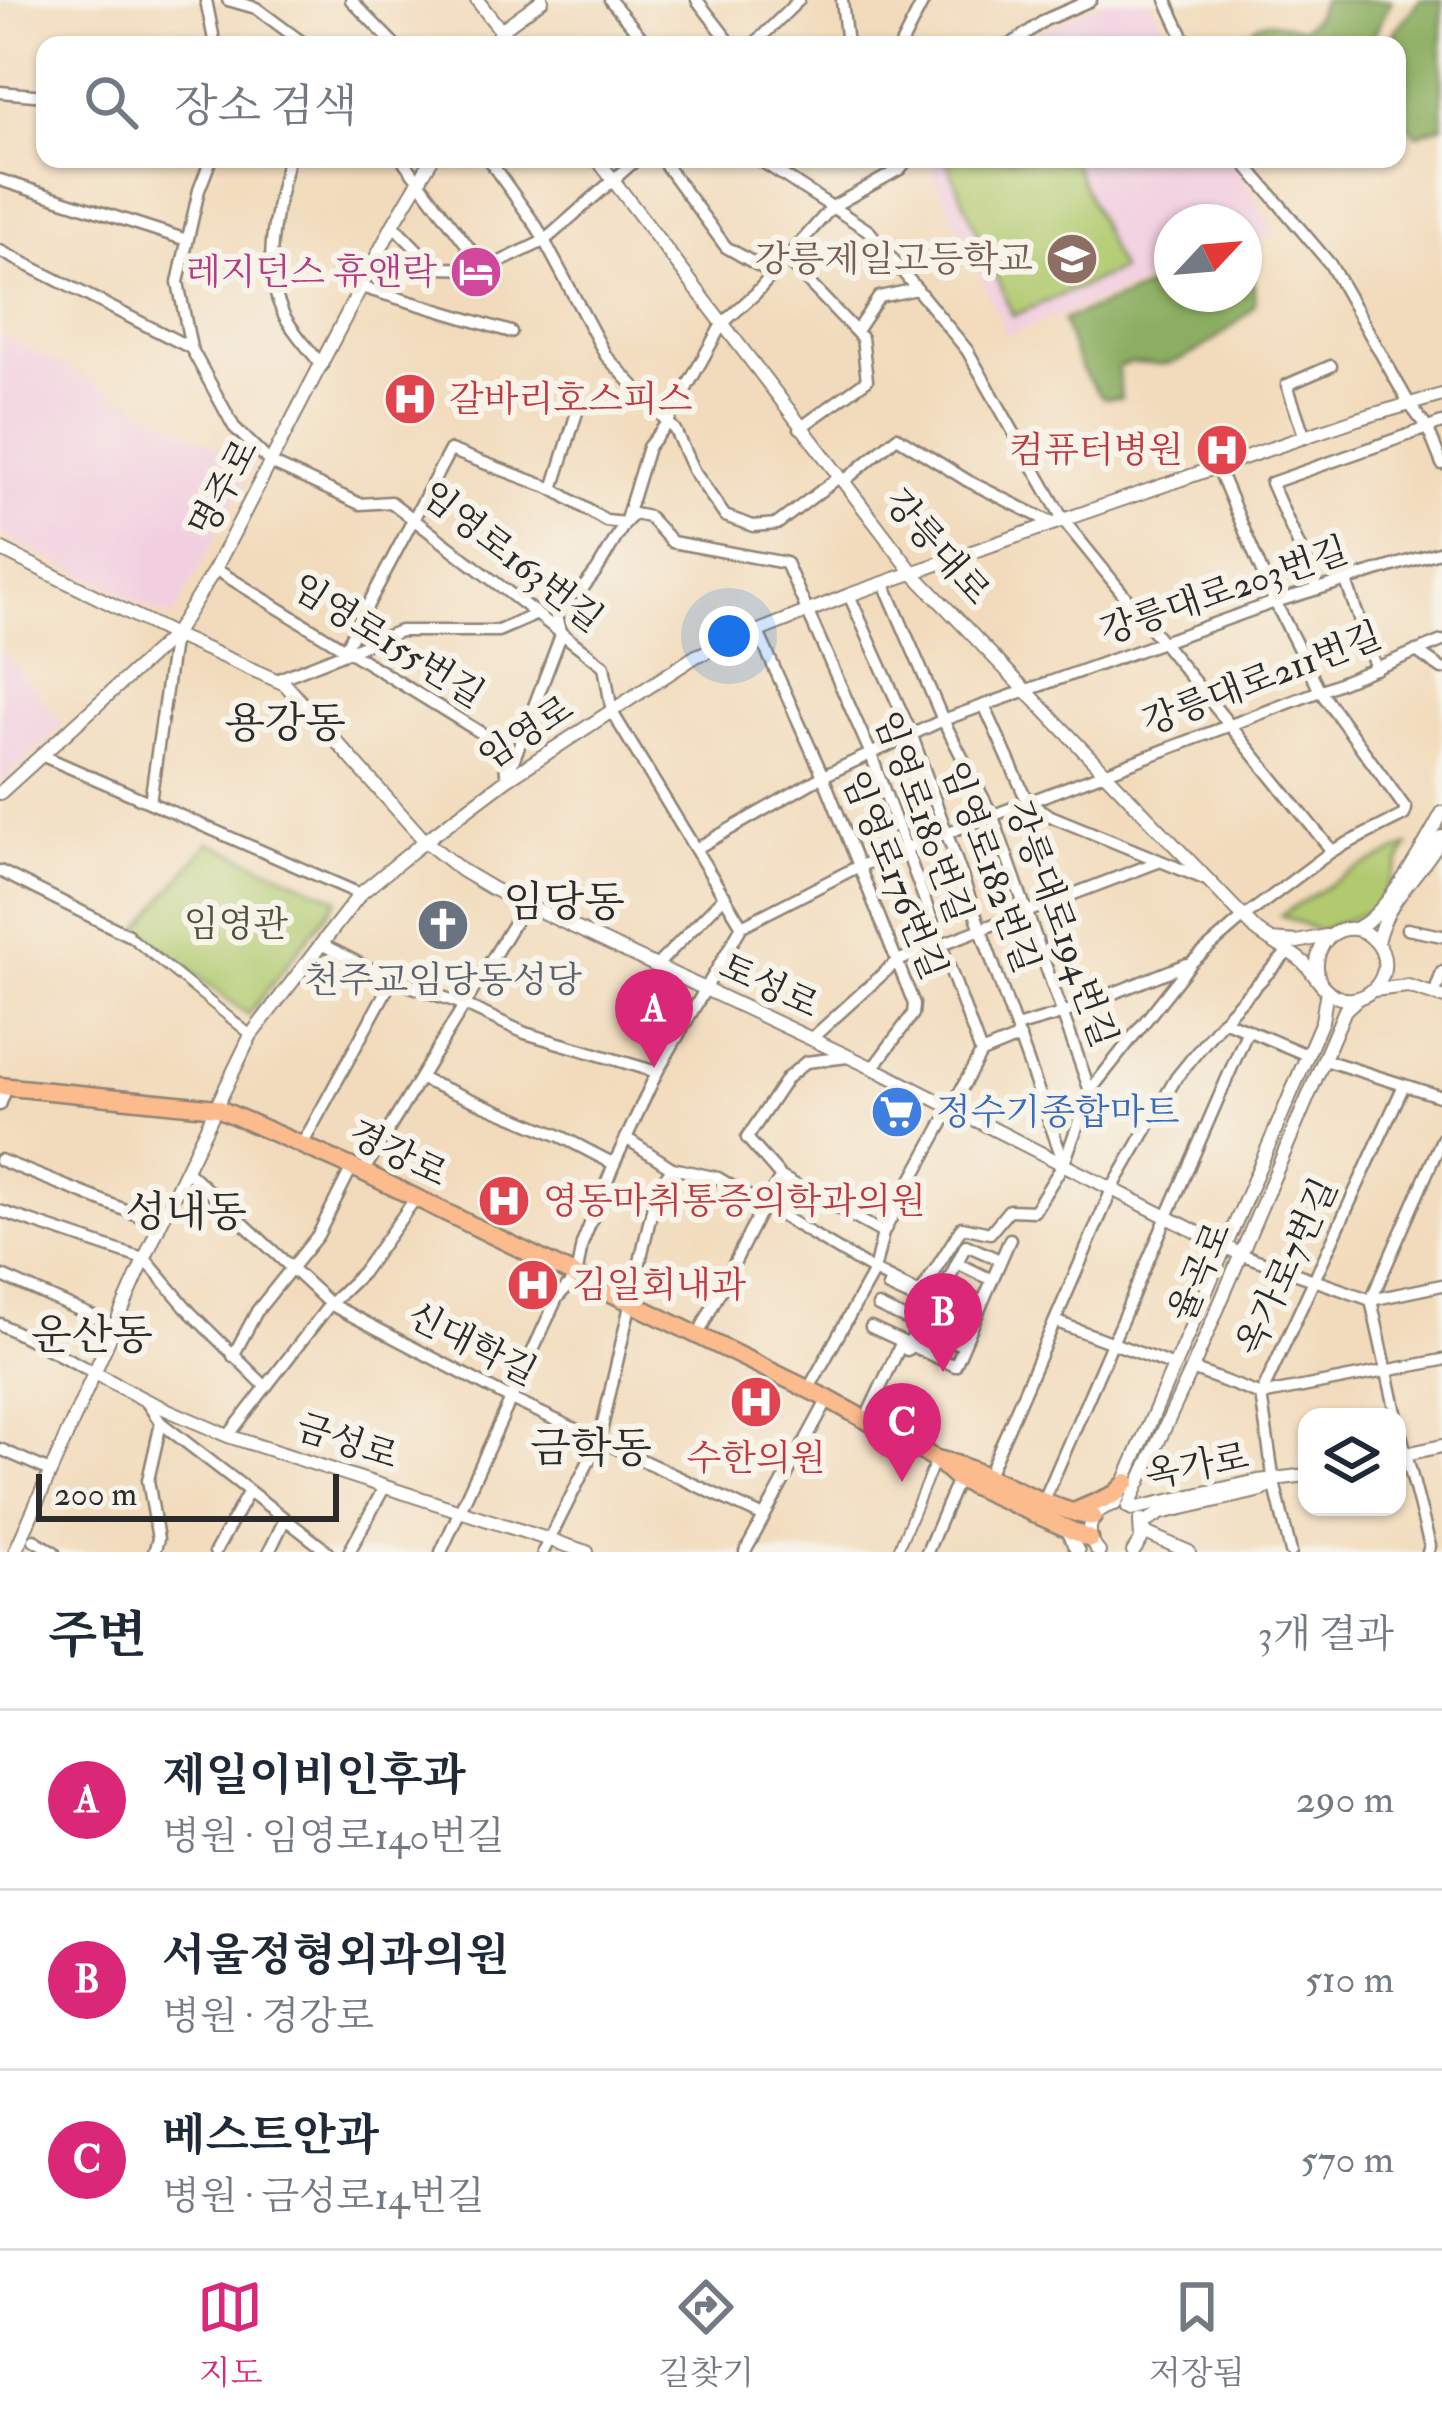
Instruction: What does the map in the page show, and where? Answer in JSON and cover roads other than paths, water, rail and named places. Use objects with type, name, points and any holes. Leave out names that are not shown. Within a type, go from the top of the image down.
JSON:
[{"type":"main road","name":"경강로","points":[[2,1092],[217,1108],[358,1170],[828,1399],[936,1459],[1044,1500],[1068,1519],[1091,1548]]},
{"type":"main road","name":"경강로","points":[[936,1459],[958,1480],[1068,1519],[1093,1517]]},
{"type":"main road","points":[[1068,1519],[1135,1478]]},
{"type":"street","points":[[206,0],[213,36]]},
{"type":"street","points":[[228,0],[256,8],[294,36]]},
{"type":"street","points":[[351,0],[386,36]]},
{"type":"street","points":[[477,0],[505,36]]},
{"type":"street","points":[[498,36],[542,0]]},
{"type":"street","points":[[610,0],[640,36]]},
{"type":"street","points":[[697,0],[724,36]]},
{"type":"street","points":[[762,36],[799,0]]},
{"type":"street","points":[[842,0],[846,36]]},
{"type":"street","points":[[906,36],[925,0]]},
{"type":"street","points":[[1023,36],[1045,20],[1091,0]]},
{"type":"street","points":[[1166,0],[1183,36]]},
{"type":"street","points":[[0,92],[36,95]]},
{"type":"street","points":[[208,168],[178,282],[191,348],[234,427],[272,463]]},
{"type":"street","points":[[286,168],[273,222],[271,273],[282,313],[322,366]]},
{"type":"street","points":[[410,168],[485,269]]},
{"type":"street","name":"명주로","points":[[0,793],[174,635],[215,569],[392,225],[428,168]]},
{"type":"street","points":[[494,168],[544,242],[606,356],[667,423],[725,516],[753,526],[776,524],[897,437],[968,481],[1059,522]]},
{"type":"street","name":"강릉대로","points":[[604,168],[914,574],[1244,917],[1302,962],[1323,986]]},
{"type":"street","points":[[392,225],[435,268],[485,269],[544,242],[628,168]]},
{"type":"street","points":[[668,168],[726,247],[773,274]]},
{"type":"street","points":[[772,168],[869,232],[917,289],[967,350],[1059,522],[1166,643],[1332,851]]},
{"type":"street","points":[[506,780],[561,635],[556,616],[565,599],[583,588],[625,523],[649,447],[722,323],[832,207],[901,168]]},
{"type":"street","points":[[1249,168],[1330,264],[1428,429],[1442,464]]},
{"type":"street","points":[[0,179],[188,241]]},
{"type":"street","points":[[0,251],[191,348]]},
{"type":"street","points":[[786,259],[862,338],[867,380],[800,428]]},
{"type":"street","points":[[362,287],[511,332]]},
{"type":"street","points":[[856,331],[879,297],[917,289]]},
{"type":"street","points":[[1305,438],[1287,385],[1331,366]]},
{"type":"street","name":"임영로","points":[[15,1552],[160,1224],[251,1035],[360,894],[425,841],[506,780],[696,656],[849,595],[1442,395]]},
{"type":"street","points":[[553,489],[578,409]]},
{"type":"street","points":[[1318,589],[1271,483],[1442,423]]},
{"type":"street","points":[[344,650],[450,450],[553,489],[606,521],[625,523]]},
{"type":"street","name":"임영로163번길","points":[[272,463],[360,504],[392,502],[604,666],[612,712],[742,926]]},
{"type":"street","points":[[626,1138],[673,1168],[718,1178],[920,1294],[962,1227],[990,1233],[1009,1210],[1034,1211],[1064,1163],[1090,1091],[1192,962],[1332,851],[1404,815],[1406,809],[1320,691],[1275,602],[1218,468]]},
{"type":"street","name":"임영로180번길","points":[[625,523],[634,514],[649,517],[671,542],[787,563],[870,752],[981,1053]]},
{"type":"street","name":"토성로","points":[[0,549],[285,684],[425,841],[461,870],[873,1068],[1240,1254]]},
{"type":"street","name":"강릉대로203번길","points":[[697,848],[823,776],[943,720],[1275,602],[1442,551]]},
{"type":"street","name":"임영로155번길","points":[[215,569],[483,734],[506,758],[506,780]]},
{"type":"street","points":[[1346,580],[1376,669]]},
{"type":"street","name":"강릉대로194번길","points":[[884,583],[943,720],[993,817],[1090,1091]]},
{"type":"street","name":"임영로182번길","points":[[849,595],[911,733],[1064,1163]]},
{"type":"street","points":[[276,680],[400,631],[498,631],[535,615]]},
{"type":"street","name":"임영로176번길","points":[[758,632],[823,776],[914,1004],[913,1014],[873,1068]]},
{"type":"street","points":[[150,802],[174,635]]},
{"type":"street","name":"강릉대로211번길","points":[[742,926],[857,867],[1442,641]]},
{"type":"street","points":[[1417,651],[1442,669]]},
{"type":"street","points":[[984,705],[1028,803],[1209,880]]},
{"type":"street","points":[[41,754],[360,894]]},
{"type":"street","points":[[1269,940],[1313,941],[1371,919],[1423,848],[1442,813]]},
{"type":"street","points":[[1377,943],[1397,898],[1440,846]]},
{"type":"street","points":[[811,1039],[897,961],[1158,862]]},
{"type":"street","points":[[0,872],[128,935],[251,1035]]},
{"type":"street","points":[[656,966],[724,896]]},
{"type":"street","points":[[233,1357],[257,1311],[318,1235],[421,1079],[526,902]]},
{"type":"street","points":[[441,1552],[557,1298],[575,1277],[582,1244],[614,1164],[657,1072],[742,926]]},
{"type":"street","points":[[1354,929],[1377,943],[1388,968],[1408,986],[1438,996],[1442,972]]},
{"type":"street","points":[[1407,929],[1442,936]]},
{"type":"street","points":[[1125,1507],[1174,1366],[1328,1002],[1316,971],[1318,950],[1333,934]]},
{"type":"street","points":[[321,944],[392,980],[463,1004],[525,1033],[657,1072]]},
{"type":"street","points":[[988,1475],[1113,1187],[1177,1078],[1223,1020],[1287,953]]},
{"type":"street","points":[[1373,990],[1382,980],[1384,958]]},
{"type":"street","points":[[808,1390],[874,1271],[883,1233],[981,1053],[1018,1032],[1192,962]]},
{"type":"street","points":[[302,1145],[392,980]]},
{"type":"street","points":[[1323,986],[1336,996],[1357,998],[1373,990],[1408,986]]},
{"type":"street","name":"율곡로","points":[[1135,1478],[1192,1369],[1345,1010],[1357,998]]},
{"type":"street","points":[[1223,1020],[1307,1055]]},
{"type":"street","points":[[1044,1500],[1247,1030]]},
{"type":"street","points":[[848,1058],[806,1063],[796,1070],[747,1138],[782,1178],[883,1233]]},
{"type":"street","points":[[1325,1060],[1442,1097]]},
{"type":"street","points":[[421,1079],[560,1136],[614,1164]]},
{"type":"street","name":"옥가로7번길","points":[[1291,1552],[1261,1395],[1404,1085]]},
{"type":"street","points":[[1395,1408],[1371,1300],[1442,1139]]},
{"type":"street","points":[[0,1160],[160,1224]]},
{"type":"street","points":[[543,1552],[599,1442],[656,1192],[673,1168]]},
{"type":"street","name":"신대학길","points":[[188,1172],[330,1304],[513,1400],[764,1517]]},
{"type":"street","points":[[697,1337],[782,1178]]},
{"type":"street","points":[[1424,1179],[1442,1185]]},
{"type":"street","points":[[228,1436],[330,1304],[362,1273],[415,1199]]},
{"type":"street","points":[[0,1211],[146,1260],[266,1387]]},
{"type":"street","points":[[871,1328],[955,1366],[1010,1239]]},
{"type":"street","points":[[927,1305],[935,1307],[966,1245],[1000,1260]]},
{"type":"street","points":[[1240,1254],[1371,1300],[1442,1285]]},
{"type":"street","points":[[957,1264],[992,1280]]},
{"type":"street","points":[[0,1275],[115,1326]]},
{"type":"street","points":[[946,1284],[982,1302]]},
{"type":"street","points":[[888,1287],[972,1325]]},
{"type":"street","points":[[866,1418],[900,1346],[907,1350],[927,1305]]},
{"type":"street","points":[[878,1306],[963,1346]]},
{"type":"street","points":[[1058,1322],[1174,1366]]},
{"type":"street","points":[[0,1324],[95,1372]]},
{"type":"street","points":[[1192,1369],[1261,1395],[1442,1360]]},
{"type":"street","name":"금성로","points":[[95,1372],[228,1436],[587,1552]]},
{"type":"street","points":[[745,1552],[828,1399]]},
{"type":"street","points":[[145,1400],[160,1423],[328,1552]]},
{"type":"street","points":[[154,1552],[158,1539],[148,1480],[160,1423]]},
{"type":"street","points":[[1406,1454],[1442,1446]]},
{"type":"street","points":[[0,1449],[50,1472]]},
{"type":"street","points":[[897,1552],[936,1459]]},
{"type":"street","points":[[1406,1471],[1435,1548]]},
{"type":"street","name":"옥가로","points":[[1125,1507],[1171,1506],[1262,1490],[1298,1477]]},
{"type":"street","points":[[1135,1478],[1171,1506],[1168,1528],[1182,1550]]},
{"type":"street","points":[[927,1552],[958,1480]]},
{"type":"street","points":[[350,1552],[386,1486]]},
{"type":"street","points":[[214,1552],[249,1491]]},
{"type":"street","name":"옥가로","points":[[1142,1528],[1171,1506]]},
{"type":"street","points":[[1091,1548],[1093,1517],[1125,1507]]},
{"type":"street","points":[[1125,1507],[1142,1528],[1182,1550]]},
{"type":"street","points":[[269,1552],[285,1519]]},
{"type":"street","points":[[1142,1528],[1133,1552],[1150,1552]]},
{"type":"street","points":[[34,1540],[54,1552]]},
{"type":"place","name":"강릉제일고등학교","points":[[1072,259]]},
{"type":"place","name":"레지던스 휴앤락","points":[[476,272]]},
{"type":"place","name":"갈바리호스피스","points":[[410,399]]},
{"type":"place","name":"컴퓨터병원","points":[[1222,450]]},
{"type":"place","name":"천주교임당동성당","points":[[443,925]]},
{"type":"place","name":"제일이비인후과","points":[[654,1068]]},
{"type":"place","name":"정수기종합마트","points":[[897,1112]]},
{"type":"place","name":"영동마취통증의학과의원","points":[[504,1201]]},
{"type":"place","name":"김일회내과","points":[[533,1285]]},
{"type":"place","name":"서울정형외과의원","points":[[943,1372]]},
{"type":"place","name":"수한의원","points":[[756,1402]]},
{"type":"place","name":"베스트안과","points":[[902,1482]]},
{"type":"district","name":"용강동","points":[[285,724]]},
{"type":"district","name":"임당동","points":[[564,903]]},
{"type":"district","name":"성내동","points":[[186,1213]]},
{"type":"district","name":"운산동","points":[[92,1336]]},
{"type":"district","name":"금학동","points":[[591,1449]]},
{"type":"park label","name":"임영관","points":[[236,924]]}]
